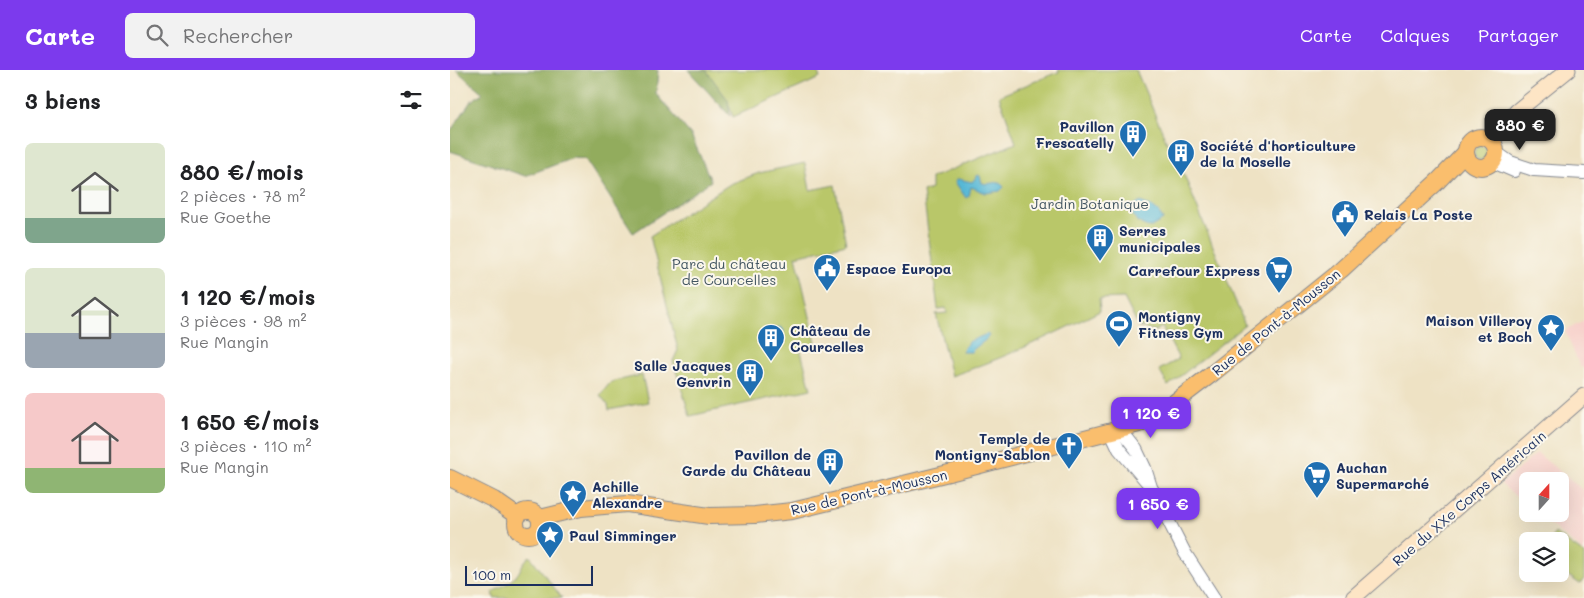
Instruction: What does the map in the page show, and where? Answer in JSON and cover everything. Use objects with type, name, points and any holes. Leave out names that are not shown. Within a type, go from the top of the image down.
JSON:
[{"type":"main road","points":[[1469,159],[1483,168],[1490,148],[1517,111],[1568,70]]},
{"type":"main road","name":"Rue de Pont-à-Mousson","points":[[450,478],[494,500],[517,516],[523,511],[531,511],[540,518],[581,508],[627,504],[709,516],[755,515],[792,511],[1140,424],[1175,402],[1341,270],[1438,181],[1469,159],[1468,143],[1472,139],[1490,148]]},
{"type":"main road","name":"Rue du XXe Corps Américain","points":[[1353,598],[1584,396]]},
{"type":"street","points":[[1490,148],[1517,172],[1524,173],[1534,170],[1584,173]]},
{"type":"street","points":[[1136,449],[1140,424]]},
{"type":"street","points":[[1116,431],[1136,449],[1152,488],[1185,553],[1214,598]]},
{"type":"street","points":[[1116,431],[1119,449],[1152,488]]},
{"type":"shaded area","points":[[1584,321],[1584,368],[1580,367],[1565,331]]},
{"type":"shaded area","points":[[1537,453],[1560,472],[1519,472],[1519,499],[1501,484]]},
{"type":"shaded area","points":[[1569,479],[1584,491],[1584,552],[1569,540],[1569,532],[1559,532],[1547,522],[1569,522]]},
{"type":"green space","points":[[456,70],[658,70],[656,94],[691,135],[711,181],[633,233],[585,159],[573,158],[525,176],[450,151],[450,132],[471,101],[483,93]]},
{"type":"green space","points":[[688,70],[706,70],[728,100],[730,116]]},
{"type":"green space","points":[[701,70],[817,70],[820,78],[733,117],[727,99]]},
{"type":"green space","name":"Jardin Botanique","points":[[1058,70],[1136,70],[1174,159],[1178,160],[1245,325],[1168,386],[1159,370],[1179,359],[1162,327],[1155,331],[1138,326],[1124,298],[1099,299],[1100,311],[1045,338],[951,376],[936,314],[947,313],[946,308],[938,309],[923,192],[931,189],[931,178],[1016,143],[999,96],[1059,72]]},
{"type":"green space","points":[[1481,146],[1486,148],[1488,153],[1486,158],[1481,160],[1476,158],[1474,153],[1476,148]]},
{"type":"green space","name":"Parc du château de Courcelles","points":[[805,163],[810,190],[835,185],[846,244],[796,256],[816,343],[800,348],[811,389],[690,416],[673,361],[678,350],[650,236],[730,184],[759,173]]},
{"type":"green space","points":[[642,375],[648,402],[609,410],[608,405],[600,395],[611,382]]},
{"type":"green space","points":[[1569,543],[1584,554],[1584,579],[1580,584],[1569,576]]},
{"type":"green space","points":[[530,556],[562,598],[494,598],[493,592],[514,578]]},
{"type":"water","points":[[978,175],[982,183],[999,183],[1004,187],[1000,191],[986,193],[971,187],[969,196],[966,198],[955,182],[956,180],[972,182]]},
{"type":"water","points":[[1139,202],[1154,208],[1163,220],[1151,227],[1142,224],[1134,218],[1132,209]]},
{"type":"water","points":[[780,327],[784,330],[783,335],[773,339],[767,335],[770,330]]},
{"type":"water","points":[[987,334],[989,335],[986,339],[971,352],[962,352],[968,342]]},
{"type":"place","name":"Pavillon Frescatelly","points":[[1133,158]]},
{"type":"place","name":"Société d'horticulture de la Moselle","points":[[1181,177]]},
{"type":"place","name":"Relais La Poste","points":[[1345,238]]},
{"type":"place","name":"Serres municipales","points":[[1100,262]]},
{"type":"place","name":"Espace Europa","points":[[827,292]]},
{"type":"place","name":"Carrefour Express","points":[[1279,294]]},
{"type":"place","name":"Montigny Fitness Gym","points":[[1119,348]]},
{"type":"place","name":"Maison Villeroy et Boch","points":[[1551,352]]},
{"type":"place","name":"Château de Courcelles","points":[[771,362]]},
{"type":"place","name":"Salle Jacques Genvrin","points":[[750,397]]},
{"type":"place","name":"Temple de Montigny-Sablon","points":[[1069,470]]},
{"type":"place","name":"Pavillon de Garde du Château","points":[[830,486]]},
{"type":"place","name":"Auchan Supermarché","points":[[1317,499]]},
{"type":"place","name":"Achille Alexandre","points":[[573,518]]},
{"type":"place","name":"Paul Simminger","points":[[550,559]]}]
